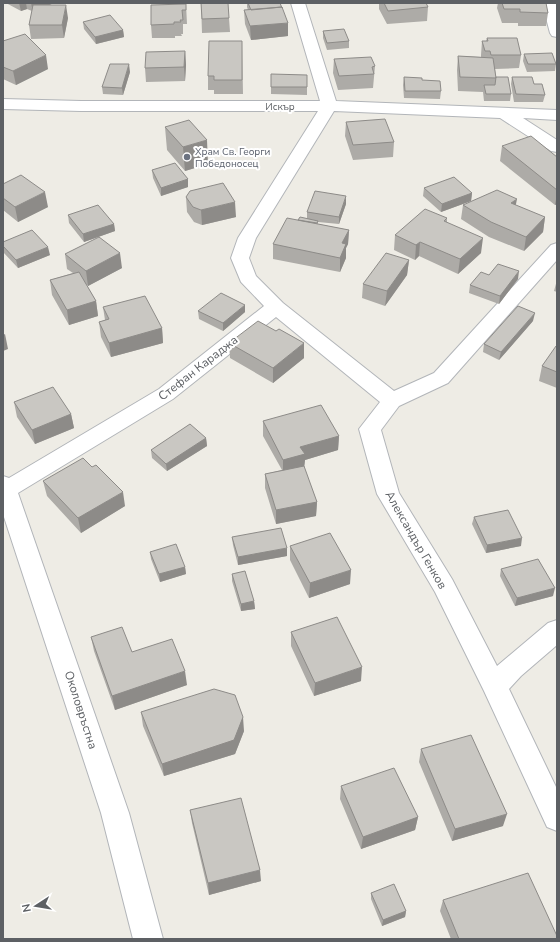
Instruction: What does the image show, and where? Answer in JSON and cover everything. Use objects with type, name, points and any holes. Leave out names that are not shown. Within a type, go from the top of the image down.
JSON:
[{"type":"street","points":[[298,3],[329,106],[247,238],[240,258],[248,278],[276,307],[392,401]]},
{"type":"street","points":[[549,3],[557,33]]},
{"type":"street","name":"Искър","points":[[3,104],[81,106],[329,106],[557,115]]},
{"type":"street","points":[[505,114],[557,129]]},
{"type":"street","points":[[505,114],[557,147]]},
{"type":"street","name":"Александър Генков","points":[[557,249],[441,378],[392,401],[370,430],[388,494],[444,586],[495,686],[557,818]]},
{"type":"street","name":"Стефан Караджа","points":[[5,487],[166,394],[276,307]]},
{"type":"street","name":"Околовръстна","points":[[5,487],[44,597],[115,813],[148,939]]},
{"type":"street","points":[[495,686],[512,668],[557,630]]},
{"type":"building","points":[[201,3],[228,3],[229,18],[202,19]]},
{"type":"building","points":[[248,3],[280,3],[282,7],[251,10]]},
{"type":"building","points":[[384,3],[426,3],[428,7],[388,11]]},
{"type":"building","points":[[502,3],[546,3],[548,13],[520,12],[520,9],[504,9]]},
{"type":"building","points":[[186,4],[186,10],[182,10],[183,20],[180,20],[181,22],[174,22],[174,24],[151,25],[151,5]]},
{"type":"building","points":[[33,5],[66,5],[62,25],[29,25]]},
{"type":"building","points":[[282,7],[288,23],[250,26],[244,10]]},
{"type":"building","points":[[110,15],[123,30],[95,37],[83,22]]},
{"type":"building","points":[[344,29],[349,41],[327,43],[323,31]]},
{"type":"building","points":[[25,34],[46,55],[13,71],[3,67],[3,41]]},
{"type":"building","points":[[487,38],[517,38],[521,55],[491,55],[490,51],[485,51],[482,41],[488,41]]},
{"type":"building","points":[[209,41],[242,41],[242,80],[214,80],[214,76],[208,76]]},
{"type":"building","points":[[185,51],[184,67],[145,68],[146,52]]},
{"type":"building","points":[[552,53],[556,64],[528,64],[524,54]]},
{"type":"building","points":[[458,56],[493,58],[496,78],[460,77]]},
{"type":"building","points":[[371,57],[375,66],[372,67],[374,74],[339,76],[334,59]]},
{"type":"building","points":[[110,64],[129,64],[122,88],[102,87]]},
{"type":"building","points":[[271,74],[307,75],[307,87],[271,87]]},
{"type":"building","points":[[404,77],[440,81],[441,91],[405,91]]},
{"type":"building","points":[[496,77],[508,77],[511,94],[486,94],[484,85],[495,85]]},
{"type":"building","points":[[512,77],[532,77],[534,84],[542,84],[545,95],[516,94]]},
{"type":"building","points":[[385,119],[394,142],[353,145],[346,122]]},
{"type":"building","points":[[189,120],[207,140],[183,147],[165,127]]},
{"type":"building","points":[[531,136],[557,157],[557,190],[502,146]]},
{"type":"building","points":[[175,163],[188,179],[161,188],[152,170]]},
{"type":"building","points":[[21,175],[45,192],[15,207],[3,198],[3,184]]},
{"type":"building","points":[[454,177],[472,193],[442,204],[424,188]]},
{"type":"building","points":[[223,183],[235,202],[201,210],[193,207],[186,197],[190,191]]},
{"type":"building","points":[[497,190],[517,199],[511,203],[545,217],[526,237],[491,222],[463,205]]},
{"type":"building","points":[[315,191],[346,196],[339,217],[307,212]]},
{"type":"building","points":[[98,205],[114,224],[83,234],[68,215]]},
{"type":"building","points":[[425,209],[447,218],[444,221],[483,238],[460,259],[420,242],[416,245],[395,235]]},
{"type":"building","points":[[300,217],[318,221],[317,223],[298,220]]},
{"type":"building","points":[[287,218],[349,230],[342,243],[346,244],[340,258],[273,244]]},
{"type":"building","points":[[32,230],[48,247],[16,260],[3,246],[3,242]]},
{"type":"building","points":[[99,237],[120,253],[86,271],[65,254]]},
{"type":"building","points":[[386,253],[409,260],[387,291],[363,284]]},
{"type":"building","points":[[498,264],[519,271],[500,296],[470,285],[481,272],[489,275]]},
{"type":"building","points":[[79,272],[96,301],[67,310],[50,280]]},
{"type":"building","points":[[221,293],[245,305],[223,323],[198,311]]},
{"type":"building","points":[[145,296],[162,328],[109,343],[99,322],[109,319],[103,307]]},
{"type":"building","points":[[518,306],[535,313],[501,352],[484,344]]},
{"type":"building","points":[[258,321],[276,331],[279,329],[304,343],[273,368],[229,343]]},
{"type":"building","points":[[557,346],[557,372],[542,366]]},
{"type":"building","points":[[53,387],[71,414],[32,430],[14,402]]},
{"type":"building","points":[[321,405],[339,436],[300,447],[305,454],[283,460],[263,421]]},
{"type":"building","points":[[190,424],[206,438],[166,464],[151,450]]},
{"type":"building","points":[[83,458],[92,467],[96,465],[123,492],[78,518],[43,481]]},
{"type":"building","points":[[304,466],[317,502],[276,510],[265,474]]},
{"type":"building","points":[[508,510],[522,538],[487,545],[474,517]]},
{"type":"building","points":[[281,528],[287,548],[238,557],[232,537]]},
{"type":"building","points":[[330,533],[351,570],[310,583],[290,546]]},
{"type":"building","points":[[176,544],[185,567],[159,574],[150,552]]},
{"type":"building","points":[[538,559],[555,588],[517,598],[501,569]]},
{"type":"building","points":[[245,571],[254,601],[241,604],[232,574]]},
{"type":"building","points":[[337,617],[362,667],[315,683],[291,632]]},
{"type":"building","points":[[122,627],[132,652],[172,639],[185,671],[112,696],[91,637]]},
{"type":"building","points":[[214,689],[235,695],[243,717],[234,740],[162,764],[141,712]]},
{"type":"building","points":[[471,735],[507,814],[455,829],[421,749]]},
{"type":"building","points":[[394,768],[418,817],[363,837],[341,786]]},
{"type":"building","points":[[241,798],[260,870],[208,883],[190,810]]},
{"type":"building","points":[[528,873],[557,936],[557,939],[459,939],[443,900]]},
{"type":"building","points":[[394,884],[406,911],[383,920],[371,893]]},
{"type":"place","name":"Храм Св. Георги Победоносец","points":[[187,157]]}]
